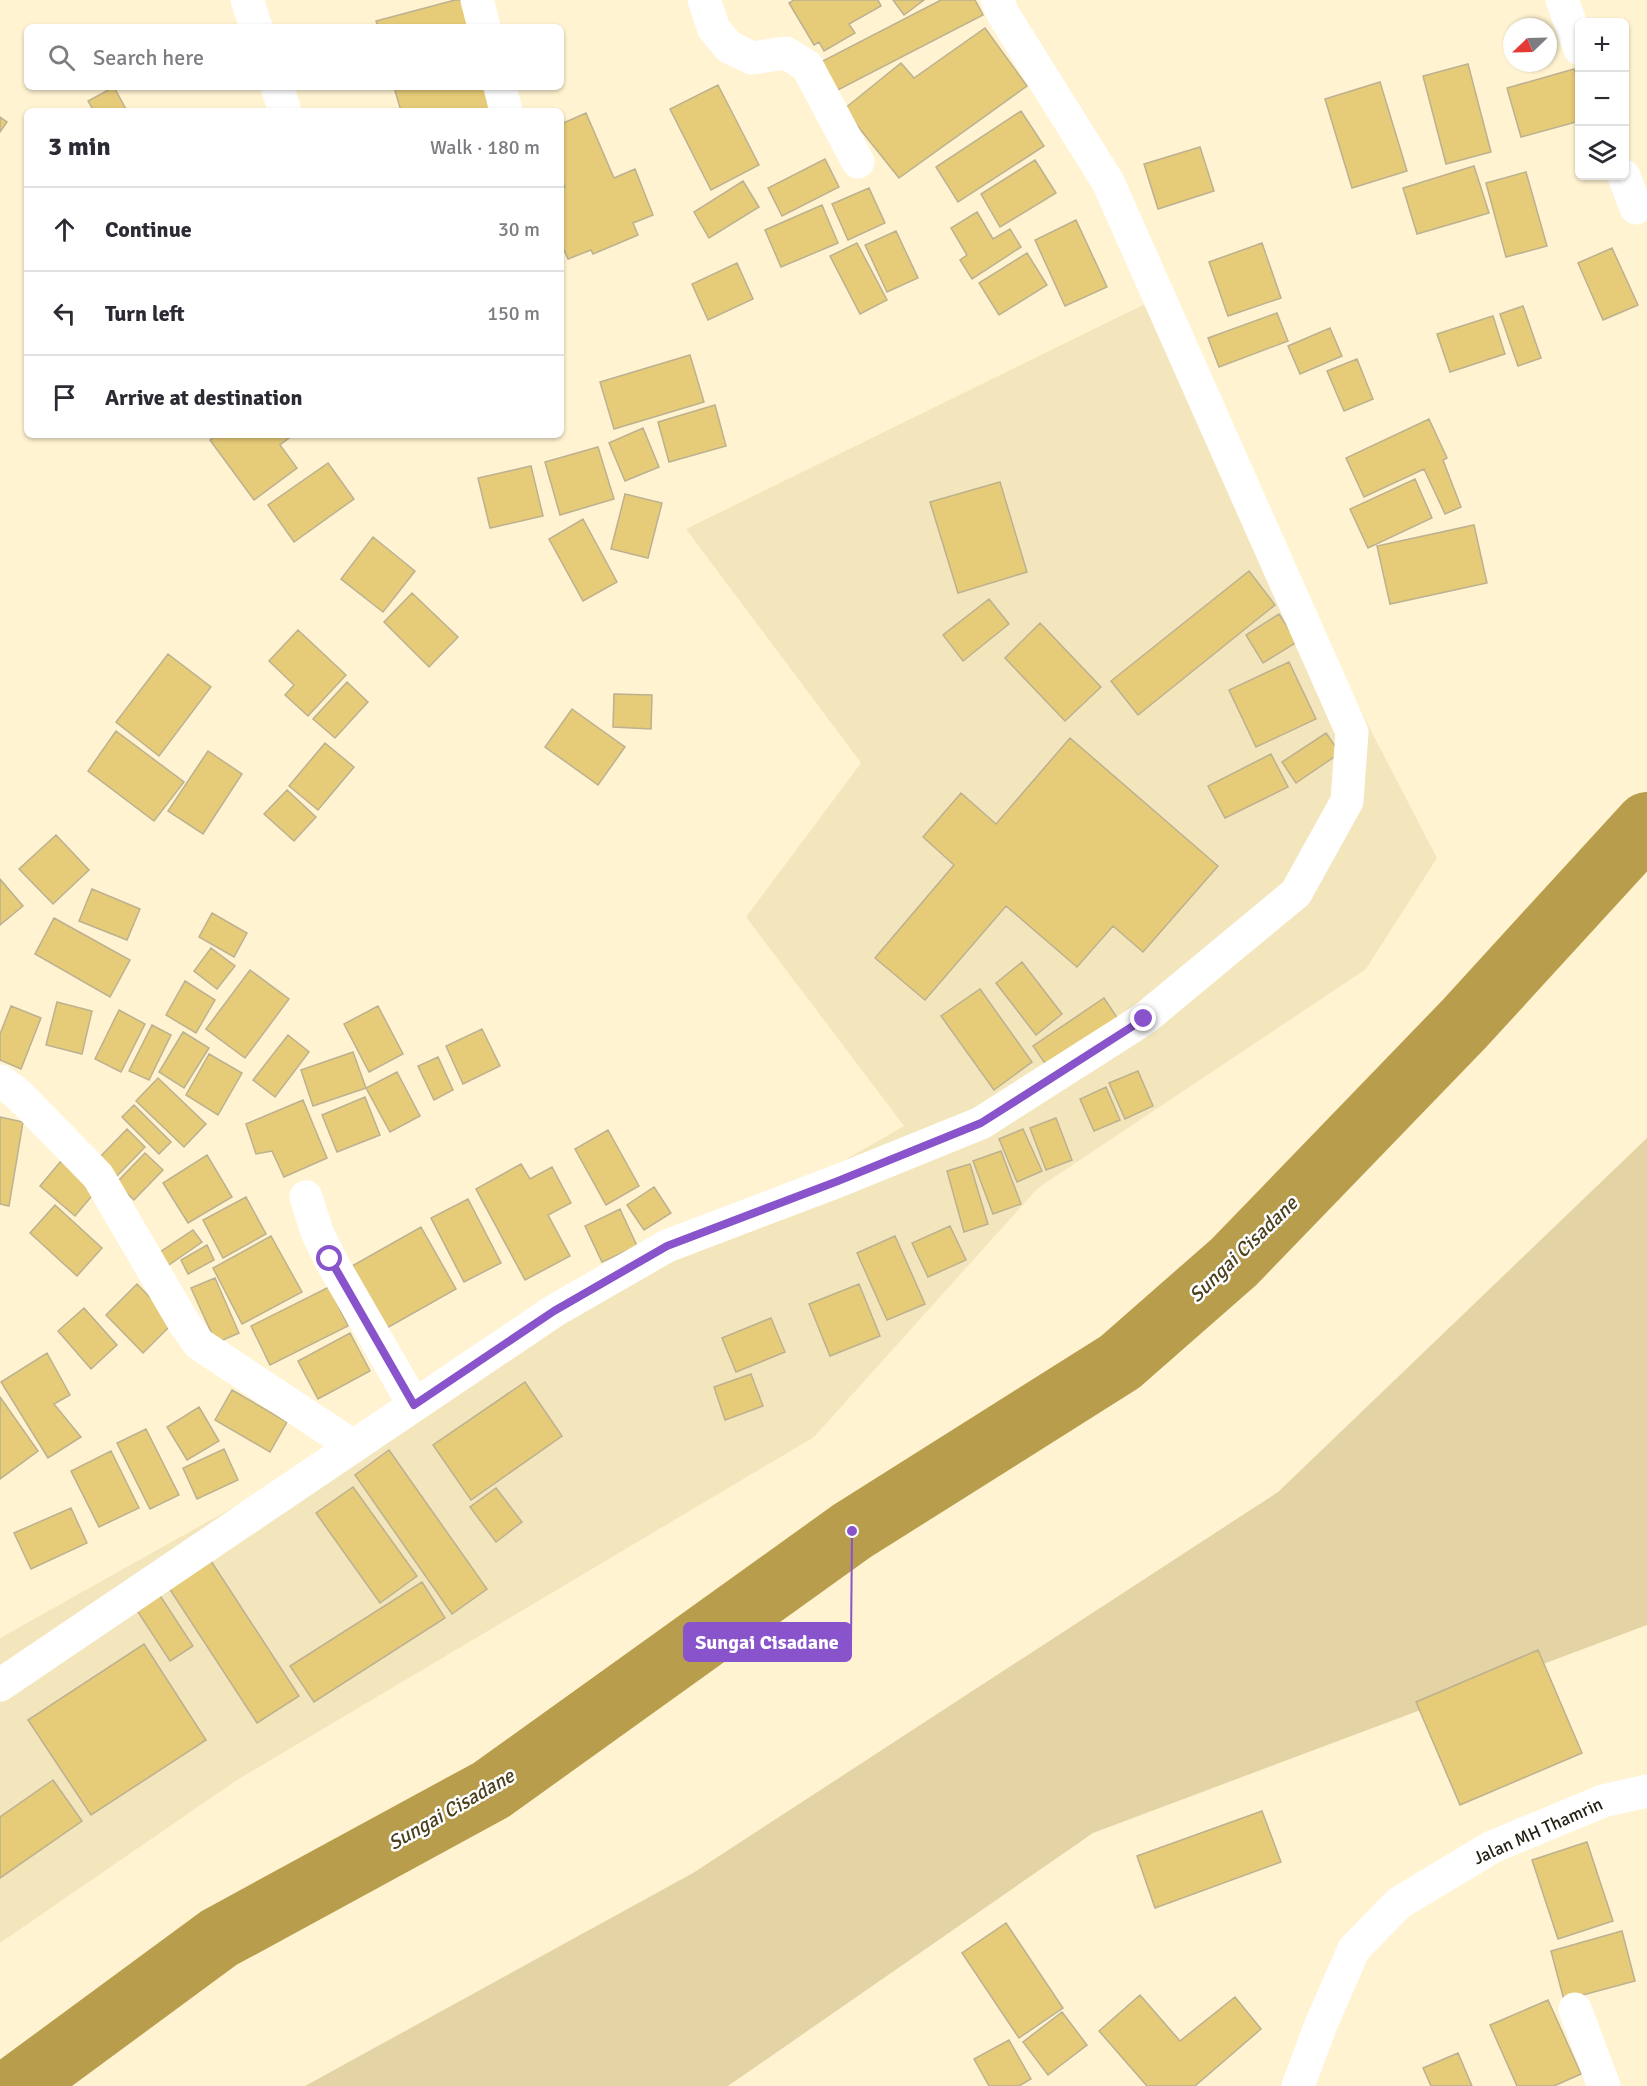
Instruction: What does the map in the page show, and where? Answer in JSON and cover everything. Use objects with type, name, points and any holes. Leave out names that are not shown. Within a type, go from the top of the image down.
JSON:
[{"type":"street","points":[[247,0],[255,24]]},
{"type":"street","points":[[477,0],[483,24]]},
{"type":"street","points":[[704,0],[714,29],[729,47],[752,58],[786,53],[807,66],[858,162]]},
{"type":"street","points":[[0,1685],[554,1311],[667,1246],[838,1181],[981,1123],[1144,1019],[1296,893],[1347,801],[1352,732],[1108,182],[1003,14],[997,0]]},
{"type":"street","points":[[1562,0],[1575,35]]},
{"type":"street","points":[[278,90],[284,108]]},
{"type":"street","points":[[501,90],[505,108]]},
{"type":"street","points":[[1626,180],[1636,208]]},
{"type":"street","points":[[0,1082],[18,1094],[98,1176],[184,1323],[199,1344],[353,1446]]},
{"type":"street","points":[[306,1197],[317,1232],[330,1259],[414,1405]]},
{"type":"street","name":"Jalan MH Thamrin","points":[[1298,2086],[1322,2022],[1354,1949],[1399,1904],[1491,1847],[1603,1801],[1647,1791]]},
{"type":"street","points":[[1575,2010],[1604,2086]]},
{"type":"shaded area","points":[[1149,302],[1437,858],[1366,969],[1038,1188],[814,1437],[237,1780],[0,1943],[0,1638],[507,1354],[904,1126],[746,917],[861,763],[686,529]]},
{"type":"shaded area","points":[[1647,1138],[1647,1625],[1093,1833],[728,2086],[305,2086],[693,1873],[1278,1492]]},
{"type":"building","points":[[455,0],[471,0],[477,24],[377,24],[376,21]]},
{"type":"building","points":[[794,0],[878,0],[881,6],[849,24],[855,33],[824,51],[819,42],[814,45],[789,3]]},
{"type":"building","points":[[893,0],[924,0],[904,15]]},
{"type":"building","points":[[941,0],[975,0],[983,15],[832,93],[817,64]]},
{"type":"building","points":[[985,28],[1027,86],[899,178],[844,109],[901,63],[914,78]]},
{"type":"building","points":[[1468,64],[1491,152],[1446,164],[1423,76]]},
{"type":"building","points":[[1574,69],[1575,122],[1521,137],[1507,88]]},
{"type":"building","points":[[1380,82],[1407,171],[1352,188],[1325,99]]},
{"type":"building","points":[[718,85],[759,165],[711,190],[670,109]]},
{"type":"building","points":[[108,90],[116,90],[125,108],[92,108],[88,101]]},
{"type":"building","points":[[395,90],[496,90],[501,108],[400,108]]},
{"type":"building","points":[[1021,111],[1044,146],[958,202],[936,167]]},
{"type":"building","points":[[586,113],[614,178],[635,169],[653,215],[633,223],[638,235],[593,254],[591,250],[568,259],[564,250],[564,123]]},
{"type":"building","points":[[0,117],[7,122],[0,132]]},
{"type":"building","points":[[1200,147],[1214,191],[1158,209],[1144,164]]},
{"type":"building","points":[[825,159],[839,187],[782,216],[768,188]]},
{"type":"building","points":[[1035,160],[1056,193],[1000,227],[981,194]]},
{"type":"building","points":[[1474,166],[1489,213],[1417,234],[1403,188]]},
{"type":"building","points":[[1526,172],[1547,246],[1506,257],[1486,183]]},
{"type":"building","points":[[743,181],[759,207],[709,238],[694,212]]},
{"type":"building","points":[[869,188],[885,223],[848,240],[832,204]]},
{"type":"building","points":[[822,205],[838,243],[781,267],[765,230]]},
{"type":"building","points":[[977,212],[993,239],[1010,229],[1021,247],[972,279],[960,260],[967,255],[951,228]]},
{"type":"building","points":[[1076,220],[1107,287],[1065,306],[1035,240]]},
{"type":"building","points":[[896,231],[918,278],[887,292],[865,245]]},
{"type":"building","points":[[857,243],[887,300],[860,314],[830,256]]},
{"type":"building","points":[[1262,243],[1281,298],[1228,316],[1209,262]]},
{"type":"building","points":[[1612,248],[1638,305],[1603,320],[1578,263]]},
{"type":"building","points":[[1027,253],[1047,285],[999,315],[979,283]]},
{"type":"building","points":[[737,263],[753,299],[708,320],[692,284]]},
{"type":"building","points":[[1523,306],[1541,358],[1518,366],[1500,314]]},
{"type":"building","points":[[1277,313],[1288,341],[1219,367],[1208,338]]},
{"type":"building","points":[[1493,316],[1505,354],[1450,372],[1437,334]]},
{"type":"building","points":[[1330,328],[1342,356],[1300,374],[1288,346]]},
{"type":"building","points":[[690,355],[704,402],[614,429],[600,382]]},
{"type":"building","points":[[1357,359],[1373,399],[1344,411],[1327,371]]},
{"type":"building","points":[[715,405],[726,446],[669,462],[658,422]]},
{"type":"building","points":[[1429,419],[1447,458],[1443,460],[1461,507],[1445,514],[1424,469],[1364,497],[1346,458]]},
{"type":"building","points":[[643,428],[659,467],[625,481],[609,443]]},
{"type":"building","points":[[212,438],[289,438],[280,445],[297,468],[254,500],[210,440]]},
{"type":"building","points":[[598,447],[614,499],[560,515],[545,462]]},
{"type":"building","points":[[328,463],[354,499],[294,542],[268,505]]},
{"type":"building","points":[[531,466],[543,516],[490,528],[478,478]]},
{"type":"building","points":[[1415,479],[1432,518],[1368,548],[1350,509]]},
{"type":"building","points":[[1000,482],[1027,572],[958,593],[930,502]]},
{"type":"building","points":[[625,494],[662,503],[648,558],[611,549]]},
{"type":"building","points":[[583,519],[617,582],[583,601],[549,539]]},
{"type":"building","points":[[1474,525],[1487,583],[1390,604],[1377,546]]},
{"type":"building","points":[[373,537],[415,571],[383,612],[341,579]]},
{"type":"building","points":[[1249,571],[1275,605],[1138,715],[1111,681]]},
{"type":"building","points":[[412,593],[458,637],[429,667],[384,622]]},
{"type":"building","points":[[989,599],[1009,624],[963,661],[943,635]]},
{"type":"building","points":[[1279,614],[1297,642],[1263,663],[1246,635]]},
{"type":"building","points":[[1040,623],[1101,687],[1065,721],[1005,658]]},
{"type":"building","points":[[298,630],[346,675],[308,716],[285,695],[294,685],[269,661]]},
{"type":"building","points":[[168,654],[211,687],[159,756],[116,722]]},
{"type":"building","points":[[1289,662],[1316,719],[1256,747],[1229,690]]},
{"type":"building","points":[[347,682],[368,702],[335,738],[313,719]]},
{"type":"building","points":[[614,694],[652,695],[651,729],[613,727]]},
{"type":"building","points":[[572,709],[625,747],[598,785],[545,747]]},
{"type":"building","points":[[116,731],[184,782],[154,821],[88,771]]},
{"type":"building","points":[[1326,733],[1340,753],[1296,783],[1282,762]]},
{"type":"building","points":[[1070,738],[1218,866],[1143,952],[1113,926],[1077,967],[1006,906],[925,1000],[875,958],[954,865],[923,837],[961,793],[996,824]]},
{"type":"building","points":[[325,743],[354,767],[318,810],[289,786]]},
{"type":"building","points":[[208,751],[242,774],[203,834],[168,811]]},
{"type":"building","points":[[1271,754],[1288,787],[1225,818],[1208,786]]},
{"type":"building","points":[[287,790],[316,817],[294,841],[264,814]]},
{"type":"building","points":[[56,835],[89,870],[53,904],[19,869]]},
{"type":"building","points":[[0,879],[23,906],[0,925]]},
{"type":"building","points":[[92,889],[140,909],[127,940],[79,921]]},
{"type":"building","points":[[212,913],[247,933],[234,957],[199,937]]},
{"type":"building","points":[[54,918],[130,960],[110,997],[35,954]]},
{"type":"building","points":[[211,948],[235,966],[217,989],[194,971]]},
{"type":"building","points":[[1022,962],[1062,1014],[1036,1035],[996,983]]},
{"type":"building","points":[[250,970],[289,999],[245,1058],[206,1029]]},
{"type":"building","points":[[185,981],[215,1000],[196,1033],[166,1015]]},
{"type":"building","points":[[980,989],[1032,1062],[994,1090],[941,1016]]},
{"type":"building","points":[[1104,998],[1122,1025],[1051,1072],[1033,1046]]},
{"type":"building","points":[[57,1002],[92,1011],[82,1054],[46,1045]]},
{"type":"building","points":[[11,1006],[41,1018],[21,1069],[0,1060],[0,1034]]},
{"type":"building","points":[[378,1006],[403,1054],[369,1072],[344,1024]]},
{"type":"building","points":[[119,1010],[145,1024],[121,1072],[95,1059]]},
{"type":"building","points":[[152,1025],[171,1035],[149,1080],[129,1071]]},
{"type":"building","points":[[482,1029],[500,1066],[463,1084],[446,1046]]},
{"type":"building","points":[[183,1032],[209,1048],[184,1088],[159,1072]]},
{"type":"building","points":[[288,1035],[309,1052],[275,1097],[253,1080]]},
{"type":"building","points":[[353,1052],[366,1088],[313,1106],[301,1070]]},
{"type":"building","points":[[209,1054],[242,1073],[218,1115],[186,1095]]},
{"type":"building","points":[[438,1057],[453,1090],[434,1100],[418,1066]]},
{"type":"building","points":[[1138,1071],[1153,1106],[1125,1119],[1109,1083]]},
{"type":"building","points":[[397,1072],[420,1116],[390,1132],[366,1088]]},
{"type":"building","points":[[158,1078],[206,1124],[184,1147],[136,1101]]},
{"type":"building","points":[[1106,1087],[1120,1120],[1094,1131],[1080,1099]]},
{"type":"building","points":[[365,1097],[380,1135],[337,1152],[322,1115]]},
{"type":"building","points":[[303,1100],[327,1158],[284,1177],[272,1151],[256,1154],[246,1124]]},
{"type":"building","points":[[134,1105],[171,1142],[159,1154],[122,1117]]},
{"type":"building","points":[[0,1117],[23,1122],[9,1206],[0,1204]]},
{"type":"building","points":[[1056,1118],[1072,1160],[1046,1170],[1030,1128]]},
{"type":"building","points":[[127,1129],[145,1147],[116,1177],[98,1159]]},
{"type":"building","points":[[1023,1129],[1042,1171],[1017,1182],[999,1139]]},
{"type":"building","points":[[608,1130],[639,1186],[606,1205],[575,1149]]},
{"type":"building","points":[[1001,1151],[1021,1204],[993,1214],[973,1161]]},
{"type":"building","points":[[145,1153],[163,1170],[134,1200],[116,1183]]},
{"type":"building","points":[[207,1155],[232,1197],[188,1223],[163,1183]]},
{"type":"building","points":[[61,1161],[96,1191],[75,1216],[40,1186]]},
{"type":"building","points":[[521,1164],[530,1179],[552,1167],[571,1203],[548,1215],[570,1256],[525,1280],[476,1189]]},
{"type":"building","points":[[970,1164],[988,1224],[964,1232],[947,1171]]},
{"type":"building","points":[[654,1187],[671,1213],[644,1230],[627,1205]]},
{"type":"building","points":[[246,1197],[266,1234],[223,1258],[203,1220]]},
{"type":"building","points":[[468,1199],[501,1263],[464,1282],[431,1218]]},
{"type":"building","points":[[55,1205],[102,1248],[77,1276],[30,1233]]},
{"type":"building","points":[[620,1209],[637,1246],[602,1262],[585,1226]]},
{"type":"building","points":[[950,1226],[966,1260],[928,1277],[912,1243]]},
{"type":"building","points":[[421,1227],[456,1289],[387,1328],[352,1266]]},
{"type":"building","points":[[193,1230],[202,1242],[166,1267],[157,1254]]},
{"type":"building","points":[[271,1236],[302,1292],[242,1324],[213,1268]]},
{"type":"building","points":[[895,1236],[925,1304],[887,1320],[857,1253]]},
{"type":"building","points":[[207,1245],[214,1260],[188,1274],[181,1260]]},
{"type":"building","points":[[215,1278],[239,1333],[216,1343],[191,1288]]},
{"type":"building","points":[[137,1284],[174,1322],[143,1353],[106,1315]]},
{"type":"building","points":[[859,1284],[880,1336],[830,1356],[809,1304]]},
{"type":"building","points":[[329,1287],[348,1326],[270,1365],[251,1326]]},
{"type":"building","points":[[84,1308],[117,1345],[91,1369],[58,1331]]},
{"type":"building","points":[[771,1318],[785,1352],[736,1372],[722,1338]]},
{"type":"building","points":[[350,1333],[370,1371],[318,1399],[298,1361]]},
{"type":"building","points":[[47,1353],[70,1395],[54,1404],[81,1437],[48,1458],[1,1382]]},
{"type":"building","points":[[751,1374],[763,1406],[725,1420],[714,1387]]},
{"type":"building","points":[[525,1382],[562,1436],[471,1500],[433,1445]]},
{"type":"building","points":[[232,1390],[287,1422],[270,1452],[215,1420]]},
{"type":"building","points":[[0,1397],[38,1451],[0,1479]]},
{"type":"building","points":[[199,1407],[219,1441],[187,1460],[167,1427]]},
{"type":"building","points":[[146,1429],[179,1495],[150,1509],[117,1443]]},
{"type":"building","points":[[224,1449],[238,1480],[197,1499],[183,1468]]},
{"type":"building","points":[[389,1450],[487,1589],[452,1614],[355,1475]]},
{"type":"building","points":[[111,1451],[139,1508],[99,1527],[71,1471]]},
{"type":"building","points":[[353,1487],[417,1576],[380,1603],[316,1513]]},
{"type":"building","points":[[496,1488],[522,1522],[496,1542],[470,1507]]},
{"type":"building","points":[[71,1508],[87,1543],[31,1569],[14,1533]]},
{"type":"building","points":[[211,1561],[299,1696],[257,1723],[169,1588]]},
{"type":"building","points":[[422,1582],[445,1618],[314,1702],[290,1666]]},
{"type":"building","points":[[159,1594],[193,1646],[170,1661],[136,1609]]},
{"type":"building","points":[[144,1644],[206,1740],[91,1815],[28,1720]]},
{"type":"building","points":[[1538,1650],[1582,1753],[1460,1805],[1416,1702]]},
{"type":"building","points":[[53,1780],[82,1821],[0,1878],[0,1817]]},
{"type":"building","points":[[1262,1811],[1281,1862],[1155,1908],[1137,1856]]},
{"type":"building","points":[[1587,1842],[1613,1921],[1558,1939],[1532,1860]]},
{"type":"building","points":[[1006,1923],[1063,2008],[1019,2038],[962,1953]]},
{"type":"building","points":[[1622,1931],[1635,1981],[1564,2000],[1551,1951]]},
{"type":"building","points":[[1140,1995],[1180,2041],[1235,1997],[1261,2029],[1195,2086],[1147,2086],[1099,2031]]},
{"type":"building","points":[[1548,2000],[1581,2074],[1554,2086],[1517,2086],[1490,2025]]},
{"type":"building","points":[[1062,2012],[1087,2045],[1048,2075],[1023,2042]]},
{"type":"building","points":[[1009,2040],[1031,2079],[1019,2086],[989,2086],[974,2059]]},
{"type":"building","points":[[1458,2053],[1472,2086],[1431,2086],[1423,2068]]},
{"type":"waterway","name":"Sungai Cisadane","points":[[18,2086],[219,1938],[491,1790],[852,1531],[1120,1362],[1234,1262],[1464,1024],[1647,824]]},
{"type":"place","name":"Sungai Cisadane","points":[[852,1531]]},
{"type":"route","points":[[330,1259],[414,1405],[554,1311],[667,1246],[838,1181],[981,1123],[1144,1019]]}]
